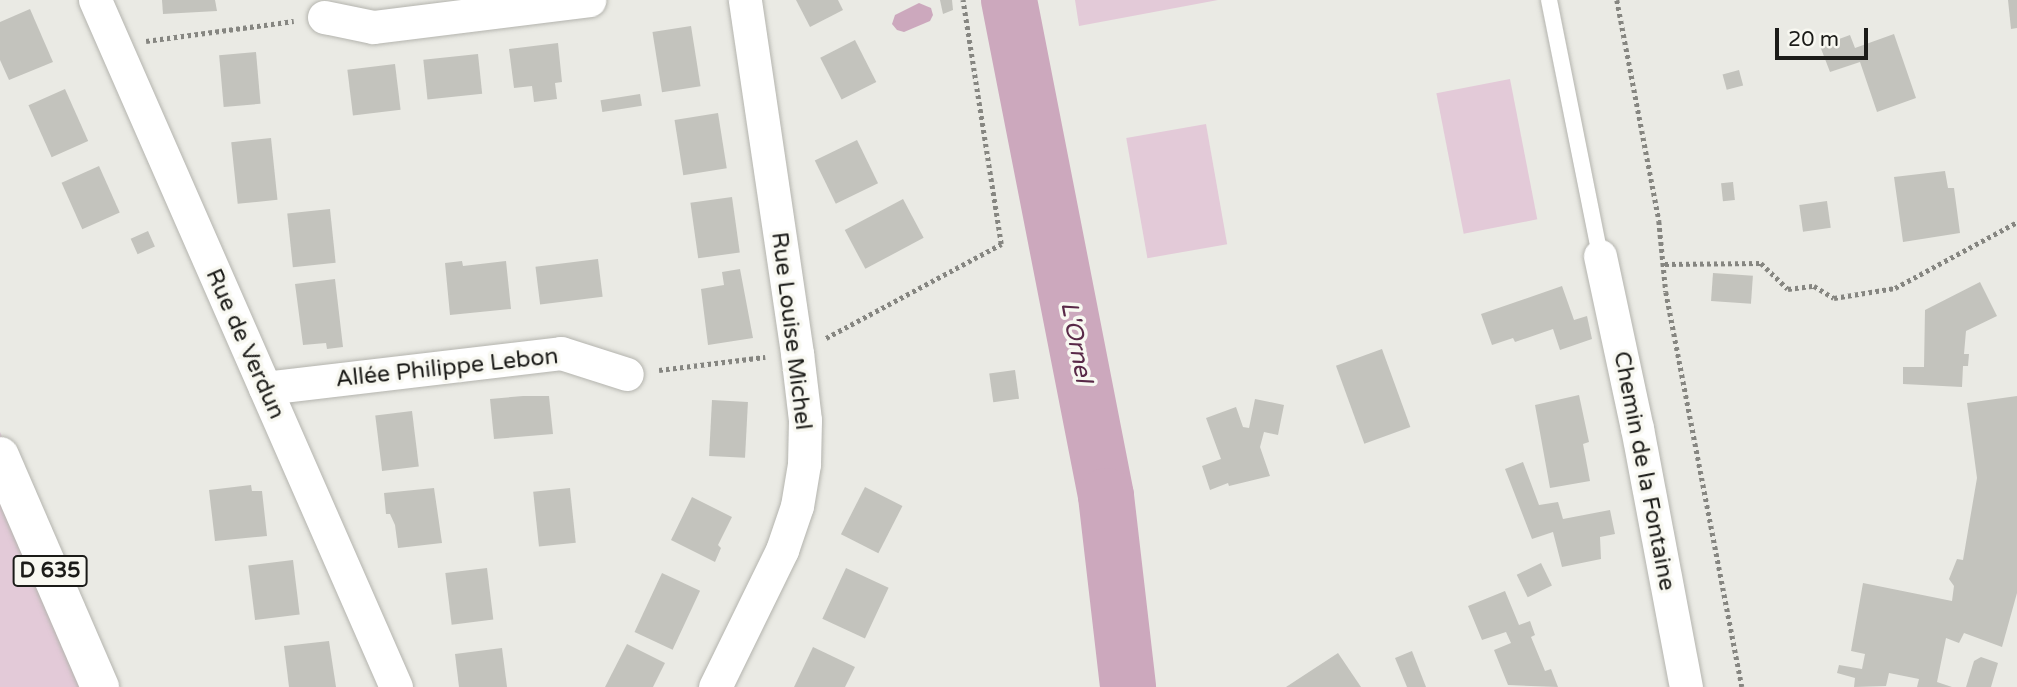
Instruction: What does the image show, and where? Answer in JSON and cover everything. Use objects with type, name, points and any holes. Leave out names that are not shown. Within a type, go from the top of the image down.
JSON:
[{"type":"main road","name":"D 635","points":[[0,456],[100,687]]},
{"type":"street","name":"Rue de Verdun","points":[[95,0],[396,687]]},
{"type":"street","points":[[324,17],[373,27],[589,0]]},
{"type":"street","name":"Rue Louise Michel","points":[[715,687],[782,550],[797,506],[804,464],[805,420],[797,353],[745,0]]},
{"type":"street","name":"Chemin de la Fontaine","points":[[1600,256],[1637,428],[1686,687]]},
{"type":"street","name":"Allée Philippe Lebon","points":[[265,388],[561,353],[627,374]]},
{"type":"lane","points":[[1549,0],[1600,256]]},
{"type":"path","points":[[627,374],[797,353],[1001,244],[963,0]]},
{"type":"path","points":[[1617,0],[1665,264],[1666,292],[1742,687]]},
{"type":"path","points":[[114,45],[324,17]]},
{"type":"path","points":[[1665,264],[1761,263],[1788,289],[1814,286],[1834,298],[1895,288],[2017,222]]},
{"type":"shaded area","points":[[1075,0],[1218,0],[1079,26]]},
{"type":"shaded area","points":[[919,3],[931,8],[933,15],[930,21],[904,32],[897,30],[892,24],[895,15]]},
{"type":"shaded area","points":[[1510,79],[1537,219],[1464,234],[1436,93]]},
{"type":"shaded area","points":[[1206,124],[1227,244],[1147,258],[1126,138]]},
{"type":"shaded area","points":[[0,432],[111,687],[0,687]]},
{"type":"building","points":[[162,0],[215,0],[217,11],[163,14]]},
{"type":"building","points":[[796,0],[838,0],[843,10],[810,27]]},
{"type":"building","points":[[940,0],[952,0],[953,10],[943,14]]},
{"type":"building","points":[[2008,0],[2017,0],[2017,28],[2011,29]]},
{"type":"building","points":[[30,9],[53,62],[9,80],[0,60],[0,22]]},
{"type":"building","points":[[691,26],[701,86],[662,92],[652,32]]},
{"type":"building","points":[[1894,34],[1916,98],[1877,112],[1860,62],[1830,72],[1820,46],[1850,35],[1855,48]]},
{"type":"building","points":[[855,40],[876,82],[842,100],[820,58]]},
{"type":"building","points":[[558,43],[562,82],[555,83],[557,99],[534,102],[532,86],[514,88],[509,49]]},
{"type":"building","points":[[256,52],[261,104],[224,107],[219,55]]},
{"type":"building","points":[[478,54],[482,94],[427,100],[423,60]]},
{"type":"building","points":[[395,64],[401,110],[353,116],[347,70]]},
{"type":"building","points":[[1739,70],[1743,85],[1727,90],[1723,74]]},
{"type":"building","points":[[65,89],[88,141],[52,157],[28,105]]},
{"type":"building","points":[[640,94],[642,106],[602,112],[600,100]]},
{"type":"building","points":[[718,113],[727,168],[683,175],[675,120]]},
{"type":"building","points":[[271,138],[277,200],[238,204],[231,142]]},
{"type":"building","points":[[857,140],[878,183],[836,204],[815,161]]},
{"type":"building","points":[[99,166],[120,213],[82,229],[62,183]]},
{"type":"building","points":[[1945,171],[1948,188],[1954,188],[1960,233],[1903,242],[1894,177]]},
{"type":"building","points":[[1733,182],[1735,200],[1723,201],[1721,183]]},
{"type":"building","points":[[732,197],[740,252],[698,258],[690,203]]},
{"type":"building","points":[[903,199],[924,238],[865,269],[845,230]]},
{"type":"building","points":[[1827,201],[1831,228],[1803,232],[1799,205]]},
{"type":"building","points":[[330,209],[336,263],[293,267],[287,213]]},
{"type":"building","points":[[148,231],[155,247],[138,254],[131,239]]},
{"type":"building","points":[[598,259],[603,297],[540,304],[535,267]]},
{"type":"building","points":[[462,261],[463,266],[506,261],[511,309],[450,315],[445,263]]},
{"type":"building","points":[[740,269],[753,338],[708,345],[701,289],[724,285],[722,272]]},
{"type":"building","points":[[1713,273],[1753,276],[1751,304],[1711,301]]},
{"type":"building","points":[[335,279],[343,347],[327,349],[326,343],[303,345],[295,284]]},
{"type":"building","points":[[1980,282],[1997,316],[1966,331],[1964,354],[1969,354],[1968,366],[1963,366],[1962,387],[1903,384],[1903,367],[1924,367],[1925,310]]},
{"type":"building","points":[[1562,286],[1574,320],[1587,316],[1592,339],[1560,350],[1553,329],[1515,342],[1513,338],[1492,345],[1481,314]]},
{"type":"building","points":[[1382,349],[1410,427],[1364,444],[1336,366]]},
{"type":"building","points":[[1015,370],[1019,399],[993,402],[989,374]]},
{"type":"building","points":[[1579,395],[1589,442],[1583,444],[1590,481],[1550,488],[1535,405]]},
{"type":"building","points":[[549,396],[553,434],[494,439],[490,399]]},
{"type":"building","points":[[2017,396],[2017,593],[2002,647],[1964,633],[1959,643],[1946,638],[1937,682],[1952,687],[1917,687],[1919,679],[1889,673],[1886,686],[1854,687],[1855,678],[1837,673],[1839,665],[1862,669],[1865,654],[1851,651],[1863,583],[1952,601],[1954,586],[1949,579],[1957,559],[1963,560],[1977,478],[1967,403]]},
{"type":"building","points":[[1255,399],[1284,405],[1278,435],[1264,432],[1260,447],[1270,476],[1229,486],[1228,483],[1210,490],[1202,466],[1221,459],[1206,418],[1236,407],[1243,427],[1249,428]]},
{"type":"building","points":[[712,400],[748,402],[745,458],[709,456]]},
{"type":"building","points":[[412,411],[419,467],[382,471],[375,416]]},
{"type":"building","points":[[1523,462],[1539,505],[1558,502],[1563,519],[1610,510],[1615,534],[1600,537],[1601,559],[1562,567],[1553,532],[1532,539],[1505,469]]},
{"type":"building","points":[[251,485],[252,491],[262,491],[267,536],[215,541],[209,490]]},
{"type":"building","points":[[865,487],[902,506],[878,553],[841,534]]},
{"type":"building","points":[[434,488],[442,543],[398,548],[395,525],[390,514],[386,514],[384,493]]},
{"type":"building","points":[[570,488],[576,543],[539,547],[533,492]]},
{"type":"building","points":[[692,497],[732,517],[718,545],[721,548],[715,562],[671,540]]},
{"type":"building","points":[[293,560],[300,615],[255,620],[248,565]]},
{"type":"building","points":[[1541,563],[1552,585],[1528,597],[1517,575]]},
{"type":"building","points":[[487,568],[493,620],[452,625],[445,573]]},
{"type":"building","points":[[846,568],[889,588],[865,639],[822,619]]},
{"type":"building","points":[[662,573],[700,591],[673,650],[635,632]]},
{"type":"building","points":[[1505,591],[1519,625],[1530,621],[1535,635],[1531,637],[1545,671],[1551,669],[1558,687],[1508,685],[1494,650],[1511,643],[1506,632],[1482,640],[1468,606]]},
{"type":"building","points":[[329,641],[336,687],[289,687],[284,646]]},
{"type":"building","points":[[627,644],[665,663],[653,687],[605,687]]},
{"type":"building","points":[[813,647],[855,667],[845,687],[794,687]]},
{"type":"building","points":[[502,648],[507,687],[459,687],[455,654]]},
{"type":"building","points":[[1412,651],[1426,687],[1407,687],[1395,658]]},
{"type":"building","points":[[1338,653],[1361,687],[1286,687]]},
{"type":"building","points":[[1981,657],[1998,663],[1991,687],[1966,687],[1974,661]]},
{"type":"waterway","name":"L'Ornel","points":[[1009,0],[1106,496],[1128,687]]}]
